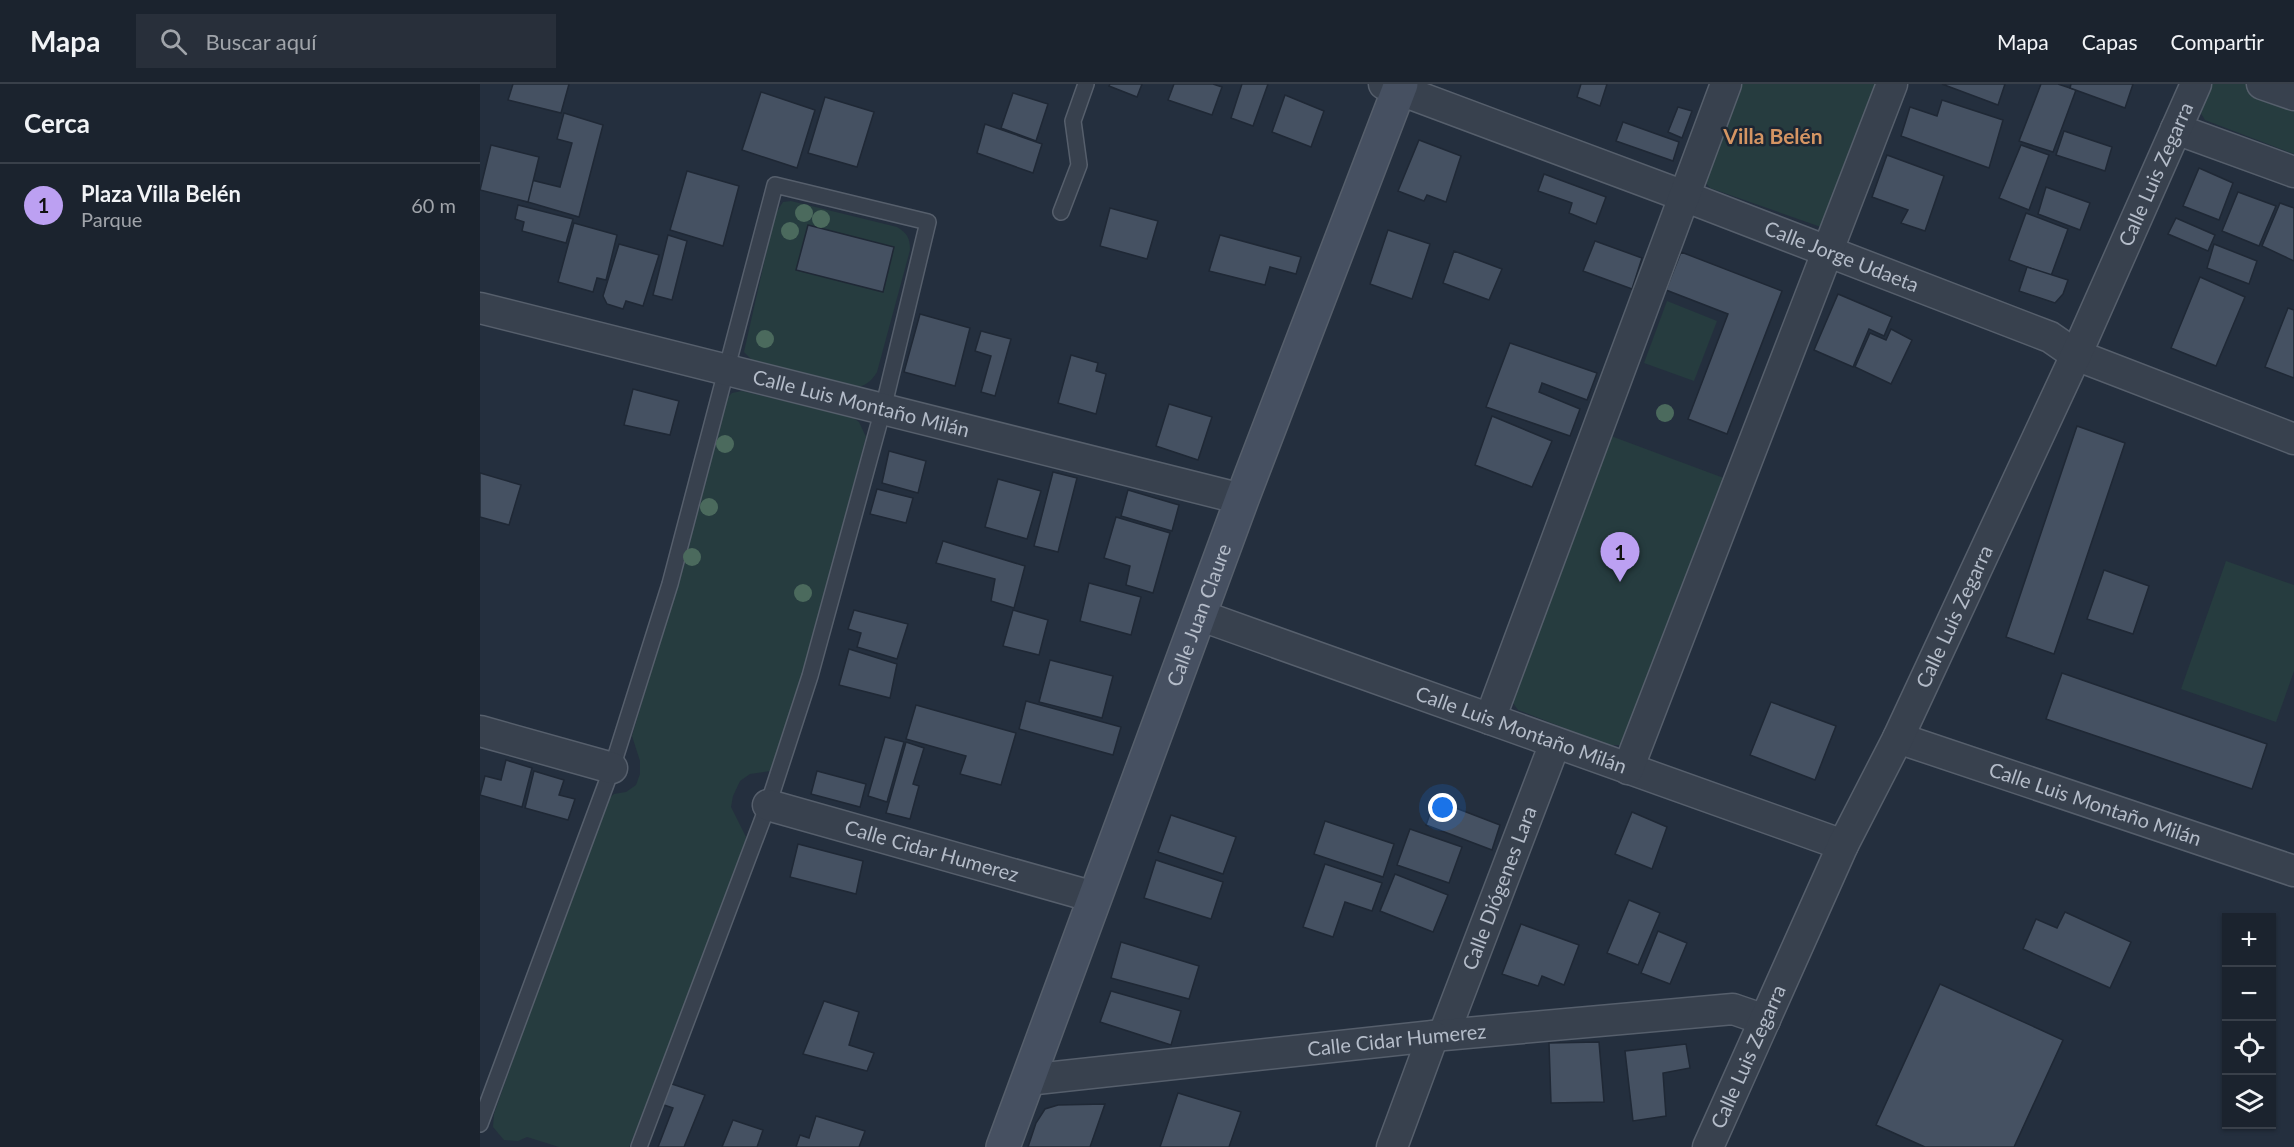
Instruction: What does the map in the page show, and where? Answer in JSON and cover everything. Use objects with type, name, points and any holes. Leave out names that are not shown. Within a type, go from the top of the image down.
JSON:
[{"type":"street","points":[[1490,719],[1726,84]]},
{"type":"street","points":[[1628,768],[1892,84]]},
{"type":"street","name":"Calle Luis Zegarra","points":[[1708,1147],[1843,845],[1898,738],[2076,355],[2196,84]]},
{"type":"street","points":[[2262,84],[2294,95]]},
{"type":"street","name":"Calle Jorge Udaeta","points":[[1395,86],[2050,337],[2076,355],[2294,439]]},
{"type":"street","name":"Calle Juan Claure","points":[[1003,1147],[1395,86]]},
{"type":"street","points":[[2176,129],[2294,172]]},
{"type":"street","name":"Calle Luis Montaño Milán","points":[[480,308],[1242,499]]},
{"type":"street","name":"Calle Luis Montaño Milán","points":[[1198,615],[1843,845]]},
{"type":"street","points":[[480,731],[612,768]]},
{"type":"street","name":"Calle Luis Montaño Milán","points":[[1898,738],[2294,871]]},
{"type":"street","name":"Calle Diógenes Lara","points":[[1392,1147],[1555,743]]},
{"type":"street","name":"Calle Cidar Humerez","points":[[768,805],[1094,897]]},
{"type":"street","name":"Calle Cidar Humerez","points":[[1027,1080],[1439,1035],[1733,1009],[1765,1020]]},
{"type":"lane","points":[[1061,212],[1079,165],[1073,122],[1086,84]]},
{"type":"lane","points":[[480,1124],[612,768],[670,584],[775,184],[928,222],[883,410],[810,676],[768,805],[639,1147]]},
{"type":"green space","points":[[1737,84],[1880,84],[1821,227],[1710,188],[1703,179]]},
{"type":"green space","points":[[2203,84],[2247,84],[2294,102],[2294,154],[2205,120],[2197,107]]},
{"type":"green space","points":[[791,201],[897,227],[909,239],[910,250],[877,372],[870,381],[861,386],[854,388],[754,362],[744,352],[775,214],[783,202]]},
{"type":"green space","points":[[1667,301],[1717,321],[1694,381],[1644,363]]},
{"type":"green space","points":[[742,391],[852,417],[859,422],[866,437],[803,674],[770,771],[750,774],[740,781],[733,796],[731,807],[746,837],[744,851],[670,1047],[629,1147],[559,1147],[527,1137],[518,1141],[504,1140],[493,1127],[494,1114],[603,804],[614,794],[626,792],[636,785],[640,774],[640,761],[632,736],[674,594],[726,399],[732,393]]},
{"type":"green space","points":[[1603,433],[1729,480],[1628,740],[1620,745],[1608,745],[1518,710],[1513,703],[1511,693]]},
{"type":"green space","points":[[2226,561],[2294,585],[2294,671],[2276,722],[2181,689]]},
{"type":"building","points":[[513,84],[569,84],[561,113],[508,100]]},
{"type":"building","points":[[1110,84],[1142,84],[1137,97],[1109,86]]},
{"type":"building","points":[[1174,84],[1213,84],[1222,87],[1212,115],[1168,100]]},
{"type":"building","points":[[1242,84],[1268,84],[1253,126],[1231,118]]},
{"type":"building","points":[[1581,84],[1607,84],[1600,106],[1577,97]]},
{"type":"building","points":[[1942,84],[2005,84],[1998,105]]},
{"type":"building","points":[[2041,84],[2058,84],[2076,90],[2053,152],[2019,141]]},
{"type":"building","points":[[2071,84],[2133,84],[2125,108],[2070,88]]},
{"type":"building","points":[[761,92],[815,110],[797,168],[742,150]]},
{"type":"building","points":[[1013,93],[1048,104],[1036,141],[1001,128]]},
{"type":"building","points":[[1285,95],[1324,111],[1311,147],[1272,132]]},
{"type":"building","points":[[825,97],[874,112],[857,167],[808,153]]},
{"type":"building","points":[[1942,100],[2003,120],[1989,168],[1901,136],[1910,107],[1937,116]]},
{"type":"building","points":[[1678,107],[1692,111],[1682,138],[1668,132]]},
{"type":"building","points":[[564,113],[603,125],[579,217],[521,200],[527,179],[560,187],[572,143],[557,139]]},
{"type":"building","points":[[1623,122],[1679,142],[1673,161],[1616,141]]},
{"type":"building","points":[[985,124],[1042,144],[1033,173],[977,153]]},
{"type":"building","points":[[2064,131],[2112,147],[2105,171],[2056,155]]},
{"type":"building","points":[[1419,140],[1461,156],[1446,202],[1427,195],[1424,201],[1398,191]]},
{"type":"building","points":[[491,145],[539,157],[528,202],[480,190]]},
{"type":"building","points":[[2021,145],[2049,155],[2029,210],[1999,198]]},
{"type":"building","points":[[1887,155],[1944,176],[1925,231],[1901,223],[1908,210],[1872,197]]},
{"type":"building","points":[[2199,168],[2233,183],[2219,220],[2183,206]]},
{"type":"building","points":[[687,171],[739,186],[723,246],[670,230]]},
{"type":"building","points":[[1544,174],[1606,197],[1596,224],[1569,213],[1572,203],[1538,191]]},
{"type":"building","points":[[2046,187],[2090,203],[2080,230],[2038,214]]},
{"type":"building","points":[[2238,192],[2276,206],[2259,246],[2222,231]]},
{"type":"building","points":[[2280,203],[2294,208],[2294,261],[2262,246]]},
{"type":"building","points":[[518,205],[573,219],[566,243],[522,231],[524,222],[515,219]]},
{"type":"building","points":[[1110,208],[1158,221],[1147,259],[1100,246]]},
{"type":"building","points":[[2026,213],[2068,229],[2051,276],[2009,260]]},
{"type":"building","points":[[2176,218],[2215,235],[2208,251],[2168,234]]},
{"type":"building","points":[[574,223],[617,235],[606,280],[597,278],[593,292],[558,282]]},
{"type":"building","points":[[808,225],[894,247],[883,292],[796,270]]},
{"type":"building","points":[[1388,230],[1430,244],[1412,299],[1370,284]]},
{"type":"building","points":[[668,235],[687,241],[672,300],[653,295]]},
{"type":"building","points":[[1220,235],[1301,257],[1296,274],[1270,267],[1265,285],[1209,271]]},
{"type":"building","points":[[1595,241],[1642,258],[1632,289],[1583,271]]},
{"type":"building","points":[[619,244],[659,255],[643,306],[626,301],[623,309],[607,304],[603,296]]},
{"type":"building","points":[[2214,244],[2257,261],[2249,284],[2207,268]]},
{"type":"building","points":[[1454,251],[1502,269],[1489,300],[1443,283]]},
{"type":"building","points":[[1681,252],[1782,291],[1727,434],[1688,419],[1728,314],[1666,290]]},
{"type":"building","points":[[2027,267],[2068,280],[2063,294],[2055,303],[2019,291]]},
{"type":"building","points":[[2200,277],[2245,297],[2216,366],[2171,348]]},
{"type":"building","points":[[1838,294],[1892,317],[1884,336],[1869,329],[1853,367],[1814,350]]},
{"type":"building","points":[[2288,308],[2294,310],[2294,378],[2265,367]]},
{"type":"building","points":[[920,314],[970,328],[955,386],[904,372]]},
{"type":"building","points":[[1891,329],[1912,340],[1891,384],[1855,367],[1870,333],[1886,340]]},
{"type":"building","points":[[981,331],[1011,339],[995,396],[981,392],[991,356],[975,351]]},
{"type":"building","points":[[1510,343],[1597,373],[1587,400],[1542,383],[1539,392],[1580,409],[1570,436],[1486,407]]},
{"type":"building","points":[[1071,355],[1098,363],[1096,371],[1106,374],[1096,414],[1058,403]]},
{"type":"building","points":[[633,389],[679,401],[670,435],[624,425]]},
{"type":"building","points":[[1169,404],[1212,417],[1198,460],[1156,446]]},
{"type":"building","points":[[1492,416],[1552,441],[1532,487],[1475,465]]},
{"type":"building","points":[[2077,426],[2125,443],[2054,654],[2006,637]]},
{"type":"building","points":[[889,451],[926,461],[918,493],[882,483]]},
{"type":"building","points":[[1053,472],[1077,478],[1058,552],[1034,546]]},
{"type":"building","points":[[480,473],[521,485],[509,525],[480,517]]},
{"type":"building","points":[[998,479],[1041,491],[1027,539],[985,527]]},
{"type":"building","points":[[877,489],[913,498],[906,523],[870,514]]},
{"type":"building","points":[[1128,490],[1179,505],[1172,531],[1121,516]]},
{"type":"building","points":[[1116,517],[1170,533],[1153,593],[1126,585],[1130,566],[1104,558]]},
{"type":"building","points":[[943,541],[1025,566],[1014,608],[991,601],[995,579],[936,563]]},
{"type":"building","points":[[2104,570],[2149,586],[2133,634],[2087,619]]},
{"type":"building","points":[[1089,583],[1141,597],[1131,635],[1080,621]]},
{"type":"building","points":[[854,610],[908,624],[897,659],[857,647],[861,633],[848,629]]},
{"type":"building","points":[[1013,610],[1048,620],[1039,655],[1003,646]]},
{"type":"building","points":[[849,649],[897,664],[890,698],[839,685]]},
{"type":"building","points":[[1050,660],[1113,676],[1102,718],[1039,702]]},
{"type":"building","points":[[2062,673],[2267,744],[2252,789],[2046,719]]},
{"type":"building","points":[[1026,701],[1121,727],[1113,755],[1019,729]]},
{"type":"building","points":[[1771,702],[1836,726],[1815,780],[1750,755]]},
{"type":"building","points":[[916,705],[1016,733],[1001,785],[960,774],[966,756],[906,739]]},
{"type":"building","points":[[885,737],[904,742],[887,802],[868,796]]},
{"type":"building","points":[[906,742],[924,748],[913,784],[919,786],[910,819],[886,813]]},
{"type":"building","points":[[506,760],[532,768],[522,807],[480,795],[485,776],[501,780]]},
{"type":"building","points":[[534,771],[564,780],[559,795],[575,799],[568,820],[525,808]]},
{"type":"building","points":[[817,771],[866,784],[860,807],[811,794]]},
{"type":"building","points":[[1435,800],[1500,825],[1492,850],[1426,825]]},
{"type":"building","points":[[1632,812],[1667,827],[1652,869],[1615,854]]},
{"type":"building","points":[[1171,815],[1236,837],[1223,874],[1158,852]]},
{"type":"building","points":[[1325,821],[1394,844],[1383,877],[1314,854]]},
{"type":"building","points":[[1410,829],[1462,847],[1449,883],[1397,865]]},
{"type":"building","points":[[798,844],[863,861],[856,894],[790,877]]},
{"type":"building","points":[[1156,860],[1223,882],[1211,919],[1144,898]]},
{"type":"building","points":[[1325,864],[1382,883],[1372,911],[1345,902],[1333,937],[1303,927]]},
{"type":"building","points":[[1395,874],[1448,895],[1433,932],[1380,911]]},
{"type":"building","points":[[1629,900],[1660,913],[1638,965],[1607,953]]},
{"type":"building","points":[[2065,912],[2131,942],[2110,988],[2023,949],[2036,919],[2057,928]]},
{"type":"building","points":[[1521,924],[1579,945],[1564,985],[1542,976],[1538,986],[1502,974]]},
{"type":"building","points":[[1658,931],[1687,943],[1670,984],[1641,973]]},
{"type":"building","points":[[1121,942],[1199,966],[1189,999],[1111,978]]},
{"type":"building","points":[[1940,984],[2063,1040],[2014,1147],[1925,1147],[1876,1125]]},
{"type":"building","points":[[1111,991],[1181,1011],[1171,1045],[1100,1022]]},
{"type":"building","points":[[824,1001],[859,1012],[849,1045],[874,1053],[867,1071],[803,1054]]},
{"type":"building","points":[[1599,1042],[1604,1102],[1551,1103],[1549,1043]]},
{"type":"building","points":[[1686,1044],[1690,1068],[1663,1073],[1666,1116],[1633,1121],[1625,1051]]},
{"type":"building","points":[[669,1083],[705,1095],[684,1147],[658,1147],[673,1108],[661,1104]]},
{"type":"building","points":[[1178,1093],[1241,1112],[1229,1147],[1160,1147]]},
{"type":"building","points":[[1105,1104],[1090,1147],[1028,1147],[1036,1123],[1045,1109],[1058,1105]]},
{"type":"building","points":[[816,1116],[865,1131],[859,1147],[796,1147],[800,1135],[809,1138]]},
{"type":"building","points":[[733,1120],[763,1130],[757,1147],[722,1147]]},
{"type":"place","name":"Plaza Villa Belén","points":[[1620,582]]},
{"type":"district","name":"Villa Belén","points":[[1773,137]]}]
